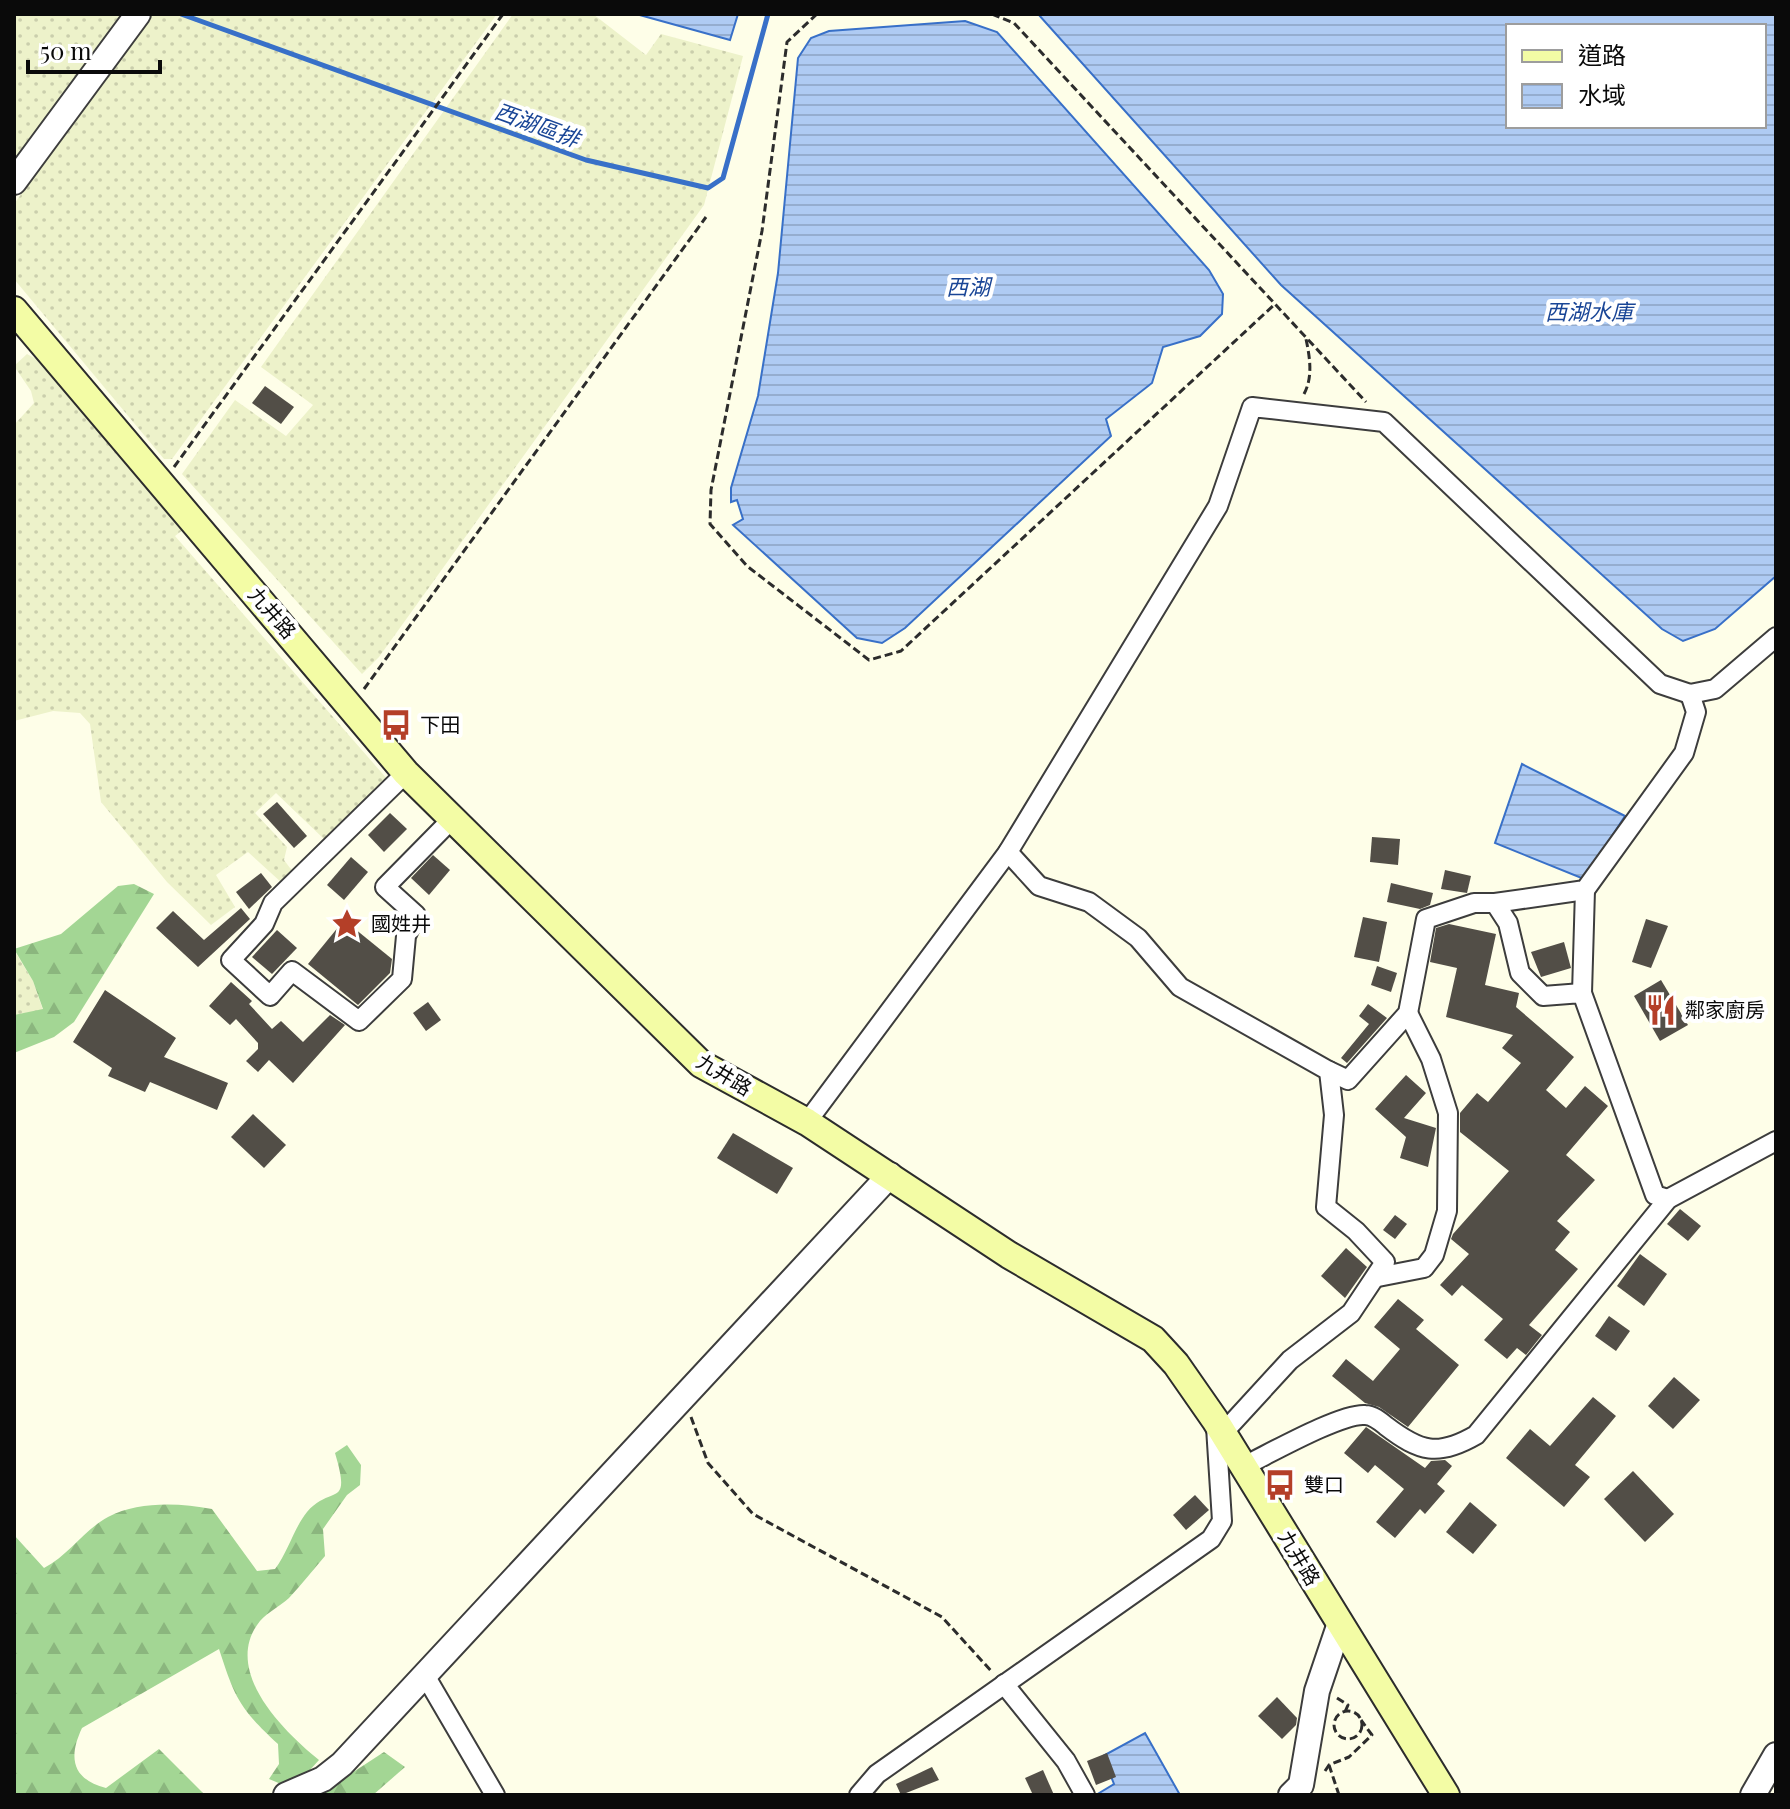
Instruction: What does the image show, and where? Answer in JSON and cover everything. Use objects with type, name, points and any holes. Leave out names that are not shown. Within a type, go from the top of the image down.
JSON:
[{"type":"main road","name":"九井路","points":[[14,310],[352,705],[406,773],[701,1064],[807,1122],[1009,1255],[1153,1339],[1176,1364],[1219,1427],[1446,1795]]},
{"type":"street","points":[[14,182],[138,14]]},
{"type":"street","points":[[807,1122],[1008,852],[1218,506],[1252,407],[1384,422],[1660,684],[1690,694],[1715,689],[1776,637]]},
{"type":"street","points":[[1668,1199],[1655,1195],[1582,993],[1585,890],[1684,753],[1696,712],[1690,694]]},
{"type":"street","points":[[406,773],[273,903],[264,924],[231,960],[270,996],[292,971],[359,1021],[402,979],[406,936],[416,915],[385,887],[452,819]]},
{"type":"street","points":[[1008,852],[1039,886],[1089,902],[1138,938],[1180,987],[1348,1080],[1408,1013],[1426,919],[1474,903],[1495,903],[1585,890]]},
{"type":"street","points":[[1495,903],[1508,923],[1520,973],[1543,996],[1582,993]]},
{"type":"street","points":[[1378,1277],[1424,1268],[1434,1255],[1447,1211],[1448,1113],[1431,1059],[1408,1013]]},
{"type":"street","points":[[859,1795],[877,1774],[1211,1539],[1222,1521],[1219,1427],[1290,1360],[1351,1313],[1378,1277],[1385,1262],[1356,1231],[1326,1207],[1334,1115],[1329,1071]]},
{"type":"street","points":[[1244,1466],[1343,1420],[1363,1414],[1375,1417],[1413,1446],[1432,1450],[1456,1446],[1476,1435],[1668,1199],[1776,1141]]},
{"type":"street","points":[[286,1795],[323,1779],[342,1764],[890,1175]]},
{"type":"street","points":[[1296,1790],[1317,1691],[1339,1626]]},
{"type":"street","points":[[426,1677],[495,1795]]},
{"type":"street","points":[[1004,1684],[1066,1761],[1085,1795]]},
{"type":"street","points":[[1753,1795],[1776,1755]]},
{"type":"path","points":[[157,480],[180,463],[503,14]]},
{"type":"path","points":[[817,14],[787,42],[762,231],[711,490],[710,524],[747,566],[869,660],[901,651],[1275,304]]},
{"type":"path","points":[[992,14],[1014,23],[1384,422]]},
{"type":"path","points":[[352,705],[706,217]]},
{"type":"path","points":[[1298,412],[1309,384],[1310,358],[1306,338]]},
{"type":"path","points":[[684,1398],[708,1463],[753,1514],[942,1617],[1004,1684]]},
{"type":"path","points":[[1296,1790],[1315,1785],[1329,1765],[1349,1757],[1372,1735],[1361,1720],[1355,1713],[1341,1713],[1335,1720],[1335,1730],[1340,1737],[1350,1739],[1360,1733],[1361,1720]]},
{"type":"path","points":[[1329,1765],[1339,1795]]},
{"type":"green space","points":[[14,14],[121,14],[14,161]]},
{"type":"green space","points":[[152,14],[497,14],[172,459],[164,459],[14,279],[14,204]]},
{"type":"green space","points":[[513,14],[593,14],[646,55],[661,34],[743,56],[704,205],[379,657],[362,674],[182,474],[235,400],[286,436],[313,405],[261,367]]},
{"type":"green space","points":[[27,354],[38,360],[184,529],[175,536],[388,780],[325,840],[276,793],[255,813],[287,847],[284,860],[293,872],[282,883],[248,852],[216,875],[235,907],[211,925],[167,882],[101,802],[90,724],[80,713],[53,711],[14,721],[14,425],[34,403],[31,391],[14,366]]},
{"type":"green space","points":[[134,884],[154,894],[74,1022],[54,1037],[14,1053],[14,1015],[43,1009],[33,981],[14,949],[61,934],[118,886]]},
{"type":"green space","points":[[14,950],[33,981],[43,1010],[14,1015]]},
{"type":"green space","points":[[347,1445],[361,1465],[360,1485],[347,1495],[323,1529],[325,1556],[289,1598],[260,1621],[250,1640],[248,1659],[252,1679],[274,1716],[319,1760],[309,1771],[281,1784],[269,1779],[279,1764],[278,1744],[246,1711],[229,1679],[219,1649],[82,1728],[74,1758],[86,1779],[106,1788],[159,1749],[205,1795],[14,1795],[14,1535],[44,1568],[99,1522],[120,1512],[159,1505],[199,1507],[212,1509],[257,1571],[275,1569],[307,1512],[340,1489],[340,1471],[335,1453]]},
{"type":"green space","points":[[384,1752],[405,1767],[373,1795],[318,1795]]},
{"type":"water","points":[[636,14],[738,14],[730,40]]},
{"type":"water","name":"西湖水庫","points":[[1038,14],[1776,14],[1776,576],[1715,629],[1683,641],[1662,629],[1281,285]]},
{"type":"water","name":"西湖","points":[[965,21],[997,32],[1209,270],[1223,294],[1222,314],[1200,336],[1163,347],[1152,383],[1106,419],[1111,436],[905,628],[882,643],[857,638],[733,525],[743,519],[737,500],[731,502],[731,488],[758,396],[778,273],[798,58],[811,38],[829,31]]},
{"type":"water","points":[[1522,764],[1625,816],[1584,879],[1495,843]]},
{"type":"water","points":[[1145,1733],[1180,1795],[1096,1795],[1114,1784],[1103,1756]]},
{"type":"building","points":[[265,386],[294,407],[281,424],[252,403]]},
{"type":"building","points":[[277,802],[307,836],[294,848],[263,814]]},
{"type":"building","points":[[390,813],[407,829],[384,852],[368,835]]},
{"type":"building","points":[[1372,837],[1400,839],[1398,865],[1370,862]]},
{"type":"building","points":[[433,855],[450,870],[429,895],[411,878]]},
{"type":"building","points":[[351,857],[368,872],[344,900],[327,885]]},
{"type":"building","points":[[1445,870],[1471,876],[1467,893],[1441,889]]},
{"type":"building","points":[[261,873],[272,887],[249,909],[236,892]]},
{"type":"building","points":[[1391,883],[1433,893],[1430,905],[1420,909],[1387,902]]},
{"type":"building","points":[[241,908],[250,919],[198,967],[156,928],[173,911],[204,940]]},
{"type":"building","points":[[1363,917],[1387,922],[1379,962],[1354,957]]},
{"type":"building","points":[[1646,919],[1668,926],[1651,968],[1632,962]]},
{"type":"building","points":[[344,920],[392,959],[390,973],[358,1005],[308,964]]},
{"type":"building","points":[[1449,924],[1496,934],[1485,985],[1519,993],[1516,1007],[1574,1057],[1546,1090],[1566,1108],[1585,1086],[1608,1106],[1566,1155],[1595,1180],[1557,1221],[1570,1232],[1555,1250],[1578,1269],[1529,1325],[1542,1335],[1526,1355],[1517,1348],[1507,1359],[1484,1340],[1503,1319],[1462,1285],[1452,1296],[1440,1285],[1469,1254],[1451,1239],[1453,1234],[1509,1171],[1460,1132],[1460,1113],[1477,1093],[1488,1102],[1521,1063],[1502,1048],[1513,1035],[1446,1017],[1457,968],[1430,962],[1436,928]]},
{"type":"building","points":[[277,930],[297,948],[272,974],[252,957]]},
{"type":"building","points":[[1564,942],[1571,968],[1541,977],[1531,952]]},
{"type":"building","points":[[1377,966],[1397,973],[1391,992],[1371,985]]},
{"type":"building","name":"鄰家廚房","points":[[1661,980],[1688,1025],[1660,1041],[1634,996]]},
{"type":"building","points":[[231,982],[252,1001],[249,1004],[272,1029],[281,1021],[303,1042],[330,1015],[345,1025],[293,1083],[269,1060],[258,1072],[246,1061],[258,1049],[258,1043],[236,1019],[230,1025],[209,1006]]},
{"type":"building","points":[[105,990],[176,1038],[164,1057],[228,1083],[217,1110],[150,1082],[145,1092],[108,1076],[112,1068],[73,1042]]},
{"type":"building","points":[[428,1002],[441,1020],[426,1031],[413,1013]]},
{"type":"building","points":[[1368,1004],[1387,1018],[1347,1063],[1341,1058],[1369,1024],[1359,1016]]},
{"type":"building","points":[[1406,1075],[1426,1093],[1404,1118],[1436,1128],[1428,1167],[1400,1158],[1406,1137],[1375,1109]]},
{"type":"building","points":[[253,1114],[286,1145],[264,1168],[231,1137]]},
{"type":"building","points":[[733,1133],[793,1168],[777,1194],[717,1158]]},
{"type":"building","points":[[1680,1209],[1701,1226],[1688,1241],[1667,1224]]},
{"type":"building","points":[[1395,1215],[1407,1224],[1395,1239],[1383,1230]]},
{"type":"building","points":[[1346,1248],[1367,1267],[1345,1298],[1321,1276]]},
{"type":"building","points":[[1640,1254],[1667,1274],[1644,1306],[1617,1286]]},
{"type":"building","points":[[1398,1299],[1424,1320],[1416,1329],[1459,1365],[1408,1427],[1379,1407],[1365,1403],[1332,1376],[1346,1359],[1373,1381],[1400,1349],[1374,1327]]},
{"type":"building","points":[[1609,1316],[1630,1331],[1616,1351],[1595,1336]]},
{"type":"building","points":[[1674,1377],[1700,1400],[1673,1429],[1648,1406]]},
{"type":"building","points":[[1593,1397],[1616,1416],[1575,1465],[1590,1477],[1564,1507],[1506,1458],[1530,1429],[1550,1446]]},
{"type":"building","points":[[1366,1427],[1425,1468],[1431,1461],[1445,1460],[1452,1466],[1437,1484],[1445,1491],[1425,1514],[1420,1509],[1395,1538],[1376,1522],[1404,1489],[1375,1465],[1368,1473],[1344,1453]]},
{"type":"building","points":[[1633,1471],[1674,1514],[1645,1542],[1604,1499]]},
{"type":"building","points":[[1195,1495],[1209,1510],[1186,1530],[1173,1515]]},
{"type":"building","points":[[1470,1502],[1497,1525],[1473,1554],[1446,1532]]},
{"type":"building","points":[[1277,1697],[1297,1718],[1296,1725],[1282,1739],[1258,1716]]},
{"type":"building","points":[[1107,1753],[1116,1777],[1096,1785],[1087,1761]]},
{"type":"building","points":[[932,1767],[939,1780],[901,1795],[896,1784]]},
{"type":"building","points":[[1043,1770],[1054,1795],[1033,1795],[1025,1778]]},
{"type":"waterway","name":"西湖區排","points":[[181,14],[586,160],[708,188],[723,178],[768,14]]},
{"type":"place","name":"下田","points":[[396,725]]},
{"type":"place","name":"國姓井","points":[[347,924]]},
{"type":"place","name":"鄰家廚房","points":[[1661,1010]]},
{"type":"place","name":"雙口","points":[[1280,1485]]}]
